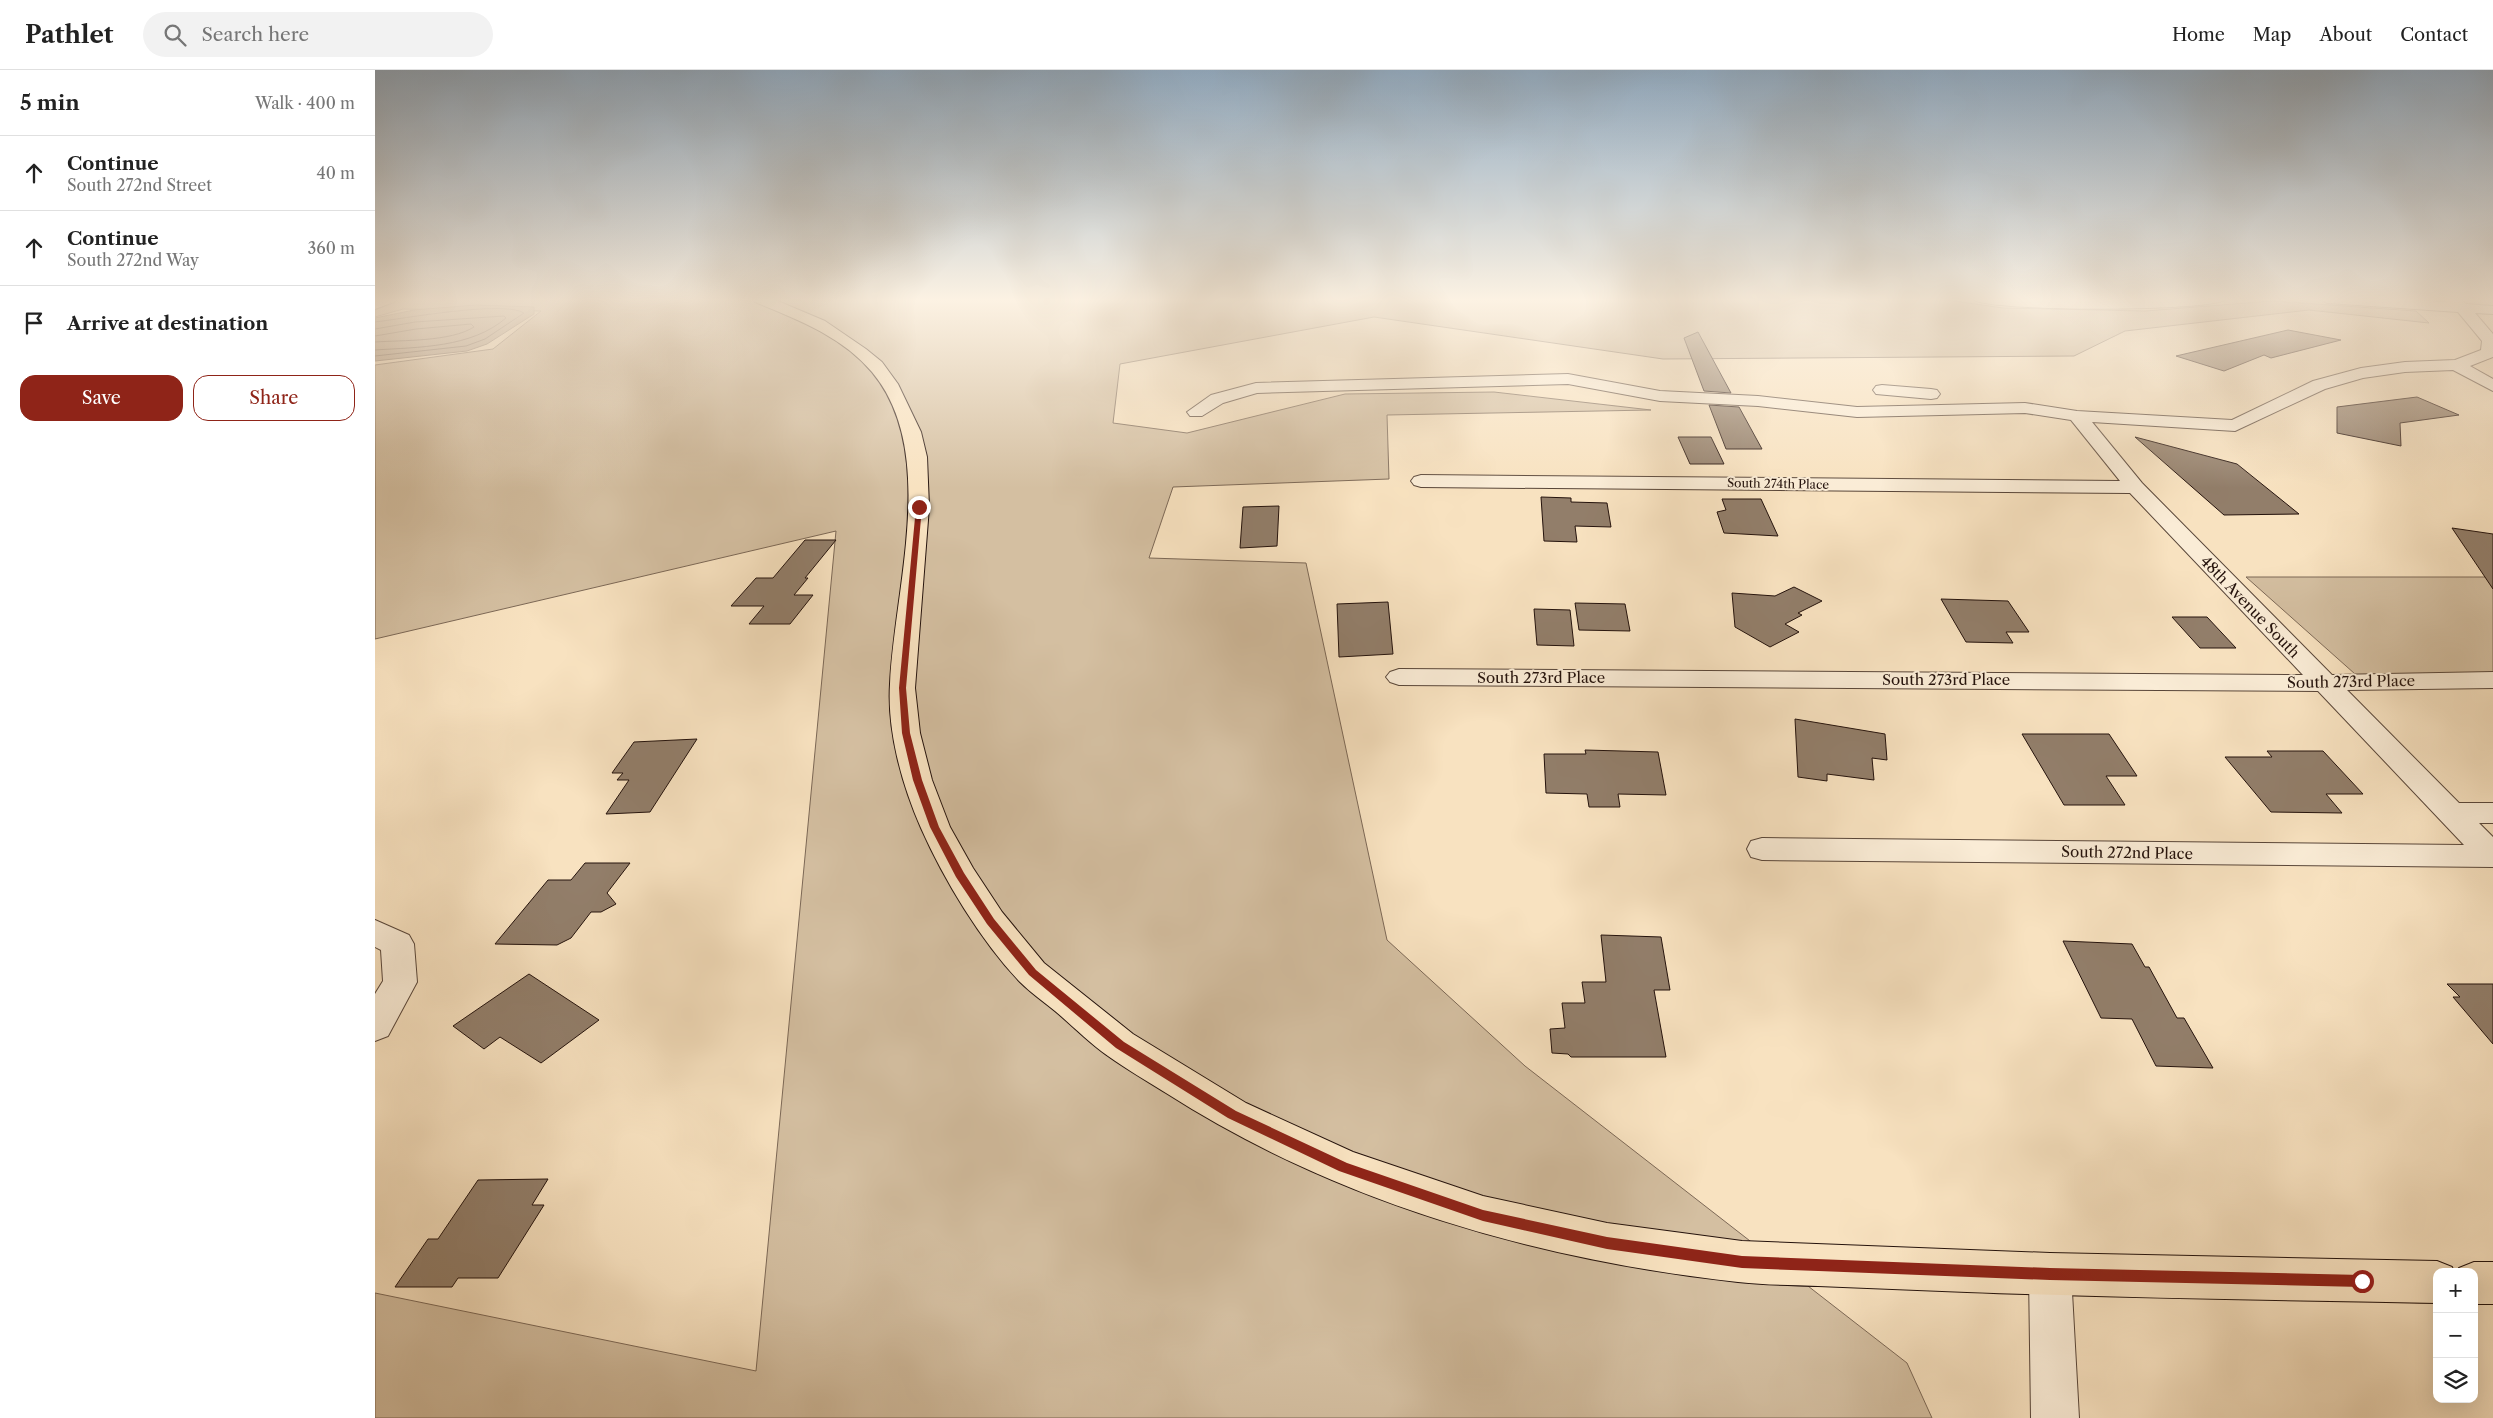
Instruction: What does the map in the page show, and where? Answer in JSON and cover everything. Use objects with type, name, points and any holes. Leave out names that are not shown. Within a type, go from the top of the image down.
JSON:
[{"type":"main road","points":[[871,362],[876,366],[903,408],[912,432],[917,457],[919,507],[903,688],[906,733],[918,780],[935,827],[960,874],[990,921],[1032,972],[1120,1045],[1232,1115],[1344,1167],[1483,1215],[1607,1243],[1742,1262],[2050,1274],[2433,1282]]},
{"type":"main road","points":[[2478,1283],[2493,1283]]},
{"type":"street","points":[[1196,412],[1217,399],[1256,388],[1568,379],[1660,396],[1758,400],[1857,412],[2025,408],[2085,417],[2235,426],[2319,385],[2361,373],[2405,367],[2456,365],[2467,362]]},
{"type":"street","points":[[2456,365],[2493,386]]},
{"type":"street","points":[[1882,390],[1905,393],[2041,398],[2065,402],[2085,417]]},
{"type":"street","name":"48th Avenue South","points":[[2085,417],[2135,487],[2323,683],[2493,856]]},
{"type":"street","name":"South 274th Place","points":[[1421,481],[2135,487]]},
{"type":"street","name":"South 273rd Place","points":[[1399,677],[2323,683],[2493,680]]},
{"type":"street","points":[[2452,813],[2493,813]]},
{"type":"street","name":"South 272nd Place","points":[[1762,849],[2493,856]]},
{"type":"street","points":[[375,932],[397,944],[400,982],[375,1026]]},
{"type":"street","points":[[2050,1274],[2055,1418]]},
{"type":"shaded area","points":[[398,362],[1131,362],[1120,364],[1113,423],[1187,433],[1345,394],[1494,392],[1651,410],[1387,415],[1389,479],[1173,487],[1149,558],[1306,563],[1387,940],[1525,1066],[1907,1363],[1932,1418],[375,1418],[375,1293],[756,1371],[836,531],[375,639],[375,365]]},
{"type":"shaded area","points":[[2246,577],[2493,577],[2493,680],[2364,682]]},
{"type":"building","points":[[1693,362],[1714,362],[1731,393],[1704,391]]},
{"type":"building","points":[[2195,362],[2247,362],[2224,371]]},
{"type":"building","points":[[2417,397],[2459,415],[2400,423],[2401,446],[2337,433],[2337,407]]},
{"type":"building","points":[[1709,405],[1739,407],[1762,449],[1726,449]]},
{"type":"building","points":[[1678,437],[1711,437],[1724,464],[1690,464]]},
{"type":"building","points":[[2135,437],[2237,464],[2299,514],[2224,515]]},
{"type":"building","points":[[1541,497],[1571,498],[1571,502],[1607,503],[1611,527],[1575,526],[1577,542],[1544,541]]},
{"type":"building","points":[[1722,499],[1761,499],[1778,536],[1724,533],[1717,512],[1726,510]]},
{"type":"building","points":[[1279,506],[1277,546],[1240,548],[1243,507]]},
{"type":"building","points":[[2452,528],[2493,534],[2493,589]]},
{"type":"building","points":[[805,540],[836,540],[805,578],[808,578],[794,595],[813,595],[790,624],[749,624],[764,606],[731,606],[756,578],[773,578]]},
{"type":"building","points":[[1794,587],[1822,601],[1798,613],[1802,615],[1785,624],[1799,632],[1770,647],[1735,627],[1732,593],[1775,596]]},
{"type":"building","points":[[1941,599],[2008,601],[2029,632],[2006,632],[2013,643],[1966,642]]},
{"type":"building","points":[[1388,602],[1393,654],[1339,657],[1337,604]]},
{"type":"building","points":[[1575,603],[1625,604],[1630,631],[1579,630]]},
{"type":"building","points":[[1534,609],[1570,610],[1574,646],[1537,645]]},
{"type":"building","points":[[2172,617],[2207,617],[2236,648],[2200,648]]},
{"type":"building","points":[[1795,719],[1885,734],[1887,760],[1872,758],[1874,780],[1827,774],[1827,781],[1798,777]]},
{"type":"building","points":[[2022,734],[2109,734],[2137,776],[2106,776],[2125,805],[2064,805]]},
{"type":"building","points":[[697,739],[650,812],[606,814],[629,780],[617,780],[623,773],[612,773],[634,742]]},
{"type":"building","points":[[1585,750],[1658,752],[1666,795],[1618,794],[1620,807],[1589,807],[1587,794],[1546,793],[1544,754],[1586,754]]},
{"type":"building","points":[[2267,751],[2323,751],[2363,794],[2326,794],[2342,813],[2271,812],[2225,757],[2272,757]]},
{"type":"building","points":[[585,863],[630,863],[607,893],[616,904],[601,912],[591,912],[571,938],[557,945],[495,944],[548,880],[571,880]]},
{"type":"building","points":[[1601,935],[1661,937],[1670,990],[1654,990],[1666,1057],[1571,1057],[1568,1054],[1552,1053],[1550,1029],[1565,1028],[1562,1003],[1585,1003],[1582,982],[1606,982]]},
{"type":"building","points":[[2063,941],[2132,944],[2145,967],[2149,967],[2177,1018],[2184,1018],[2213,1068],[2156,1066],[2132,1019],[2101,1018]]},
{"type":"building","points":[[529,974],[599,1020],[541,1063],[500,1037],[484,1049],[453,1026]]},
{"type":"building","points":[[2447,984],[2493,984],[2493,1044],[2453,997],[2460,997]]},
{"type":"building","points":[[548,1179],[532,1205],[544,1205],[498,1278],[458,1278],[452,1287],[395,1287],[428,1239],[438,1239],[478,1180]]},
{"type":"route","points":[[919,507],[905,648],[903,688],[906,733],[918,780],[935,827],[960,874],[990,921],[1032,972],[1120,1045],[1232,1115],[1344,1167],[1483,1215],[1607,1243],[1742,1262],[2050,1274],[2362,1281]]}]
